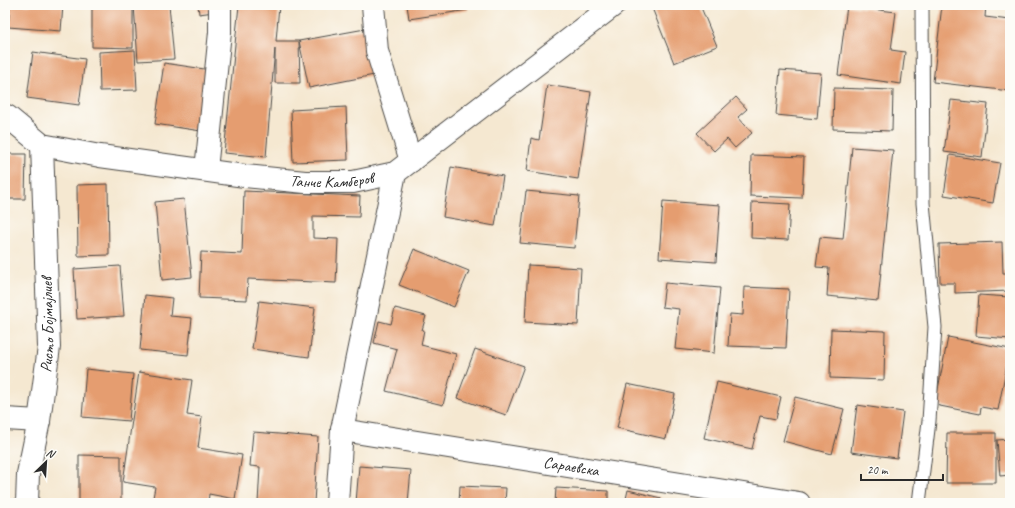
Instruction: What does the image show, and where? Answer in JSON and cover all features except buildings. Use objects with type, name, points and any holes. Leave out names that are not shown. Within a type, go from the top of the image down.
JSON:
[{"type":"street","points":[[206,170],[220,32],[220,5]]},
{"type":"street","points":[[337,503],[342,430],[403,167],[377,51],[373,5]]},
{"type":"street","name":"Танче Камберов","points":[[6,113],[42,145],[100,156],[305,182],[354,182],[403,167],[614,5]]},
{"type":"street","name":"Ристо Бојмајлиев","points":[[27,503],[28,474],[39,420],[49,347],[42,145]]},
{"type":"street","points":[[5,419],[39,420]]},
{"type":"street","name":"Сараевска","points":[[342,430],[799,503]]},
{"type":"lane","points":[[919,503],[929,421],[935,327],[923,203],[922,5]]}]
